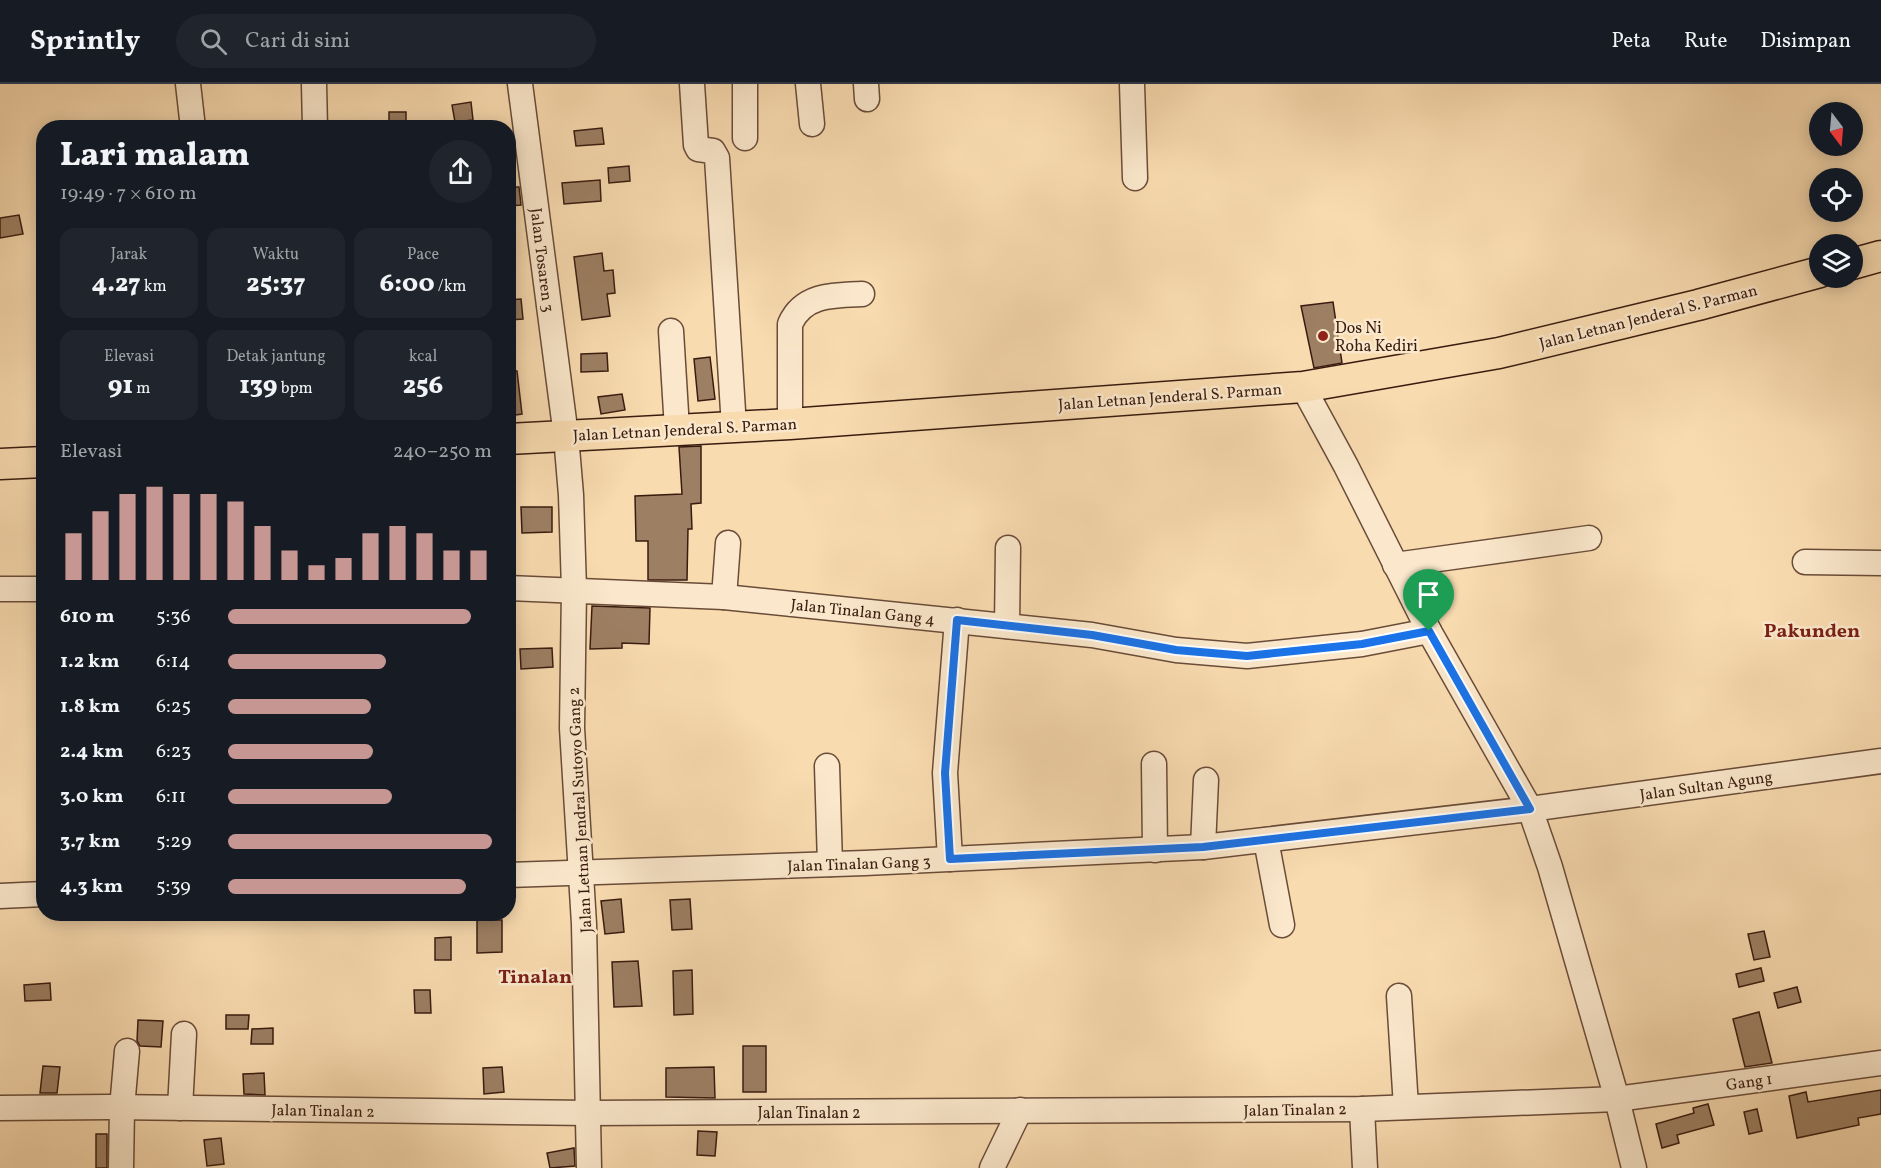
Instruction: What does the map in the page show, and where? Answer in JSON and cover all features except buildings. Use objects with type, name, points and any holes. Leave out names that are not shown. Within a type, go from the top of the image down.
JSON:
[{"type":"main road","points":[[1863,261],[1881,256]]},
{"type":"main road","name":"Jalan Letnan Jenderal S. Parman","points":[[516,439],[790,424],[1303,387],[1498,352],[1698,305],[1809,275]]},
{"type":"main road","points":[[0,464],[36,462]]},
{"type":"street","points":[[188,84],[192,120]]},
{"type":"street","points":[[314,84],[315,120]]},
{"type":"street","name":"Jalan Tosaren 3","points":[[520,84],[566,436]]},
{"type":"street","points":[[692,84],[696,145],[698,149],[713,151],[717,158],[734,426]]},
{"type":"street","points":[[745,84],[746,138]]},
{"type":"street","points":[[808,84],[812,124]]},
{"type":"street","points":[[1132,84],[1135,178]]},
{"type":"street","points":[[790,424],[790,324],[795,312],[806,303],[825,296],[862,294]]},
{"type":"street","points":[[671,331],[677,429]]},
{"type":"street","points":[[1303,387],[1347,466],[1429,631],[1530,809],[1550,867],[1617,1099],[1634,1168]]},
{"type":"street","name":"Jalan Letnan Jendral Sutoyo Gang 2","points":[[566,436],[571,495],[574,589],[572,729],[584,924],[589,1168]]},
{"type":"street","points":[[1395,565],[1589,538]]},
{"type":"street","points":[[724,597],[728,543]]},
{"type":"street","points":[[1007,626],[1008,548]]},
{"type":"street","points":[[1805,562],[1881,563]]},
{"type":"street","name":"Jalan Tinalan Gang 4","points":[[516,588],[724,597],[1092,635],[1176,650],[1247,656],[1362,644],[1429,631]]},
{"type":"street","points":[[0,589],[36,589]]},
{"type":"street","points":[[950,859],[945,773],[957,620]]},
{"type":"street","name":"Jalan Sultan Agung","points":[[1530,809],[1881,761]]},
{"type":"street","points":[[1154,764],[1155,850]]},
{"type":"street","points":[[827,766],[830,864]]},
{"type":"street","points":[[1203,847],[1206,780]]},
{"type":"street","name":"Jalan Tinalan Gang 3","points":[[516,875],[830,864],[1203,847],[1530,809]]},
{"type":"street","points":[[1266,840],[1282,926]]},
{"type":"street","points":[[0,896],[36,894]]},
{"type":"street","points":[[1400,996],[1406,1107]]},
{"type":"street","points":[[180,1108],[184,1034]]},
{"type":"street","points":[[121,1168],[122,1108],[127,1052]]},
{"type":"street","name":"Gang 1","points":[[1617,1099],[1881,1063]]},
{"type":"street","name":"Jalan Tinalan 2","points":[[0,1108],[589,1113],[1362,1108],[1617,1099]]},
{"type":"street","points":[[1362,1108],[1365,1168]]},
{"type":"street","points":[[992,1168],[1020,1110]]},
{"type":"place","name":"Dos Ni Roha Kediri","points":[[1323,336]]},
{"type":"district","name":"Pakunden","points":[[1812,630]]},
{"type":"district","name":"Tinalan","points":[[535,976]]},
{"type":"route","points":[[957,620],[1092,635],[1176,650],[1247,656],[1285,654],[1362,644],[1429,631],[1530,809],[1203,847],[950,859],[945,773],[957,620]]}]
